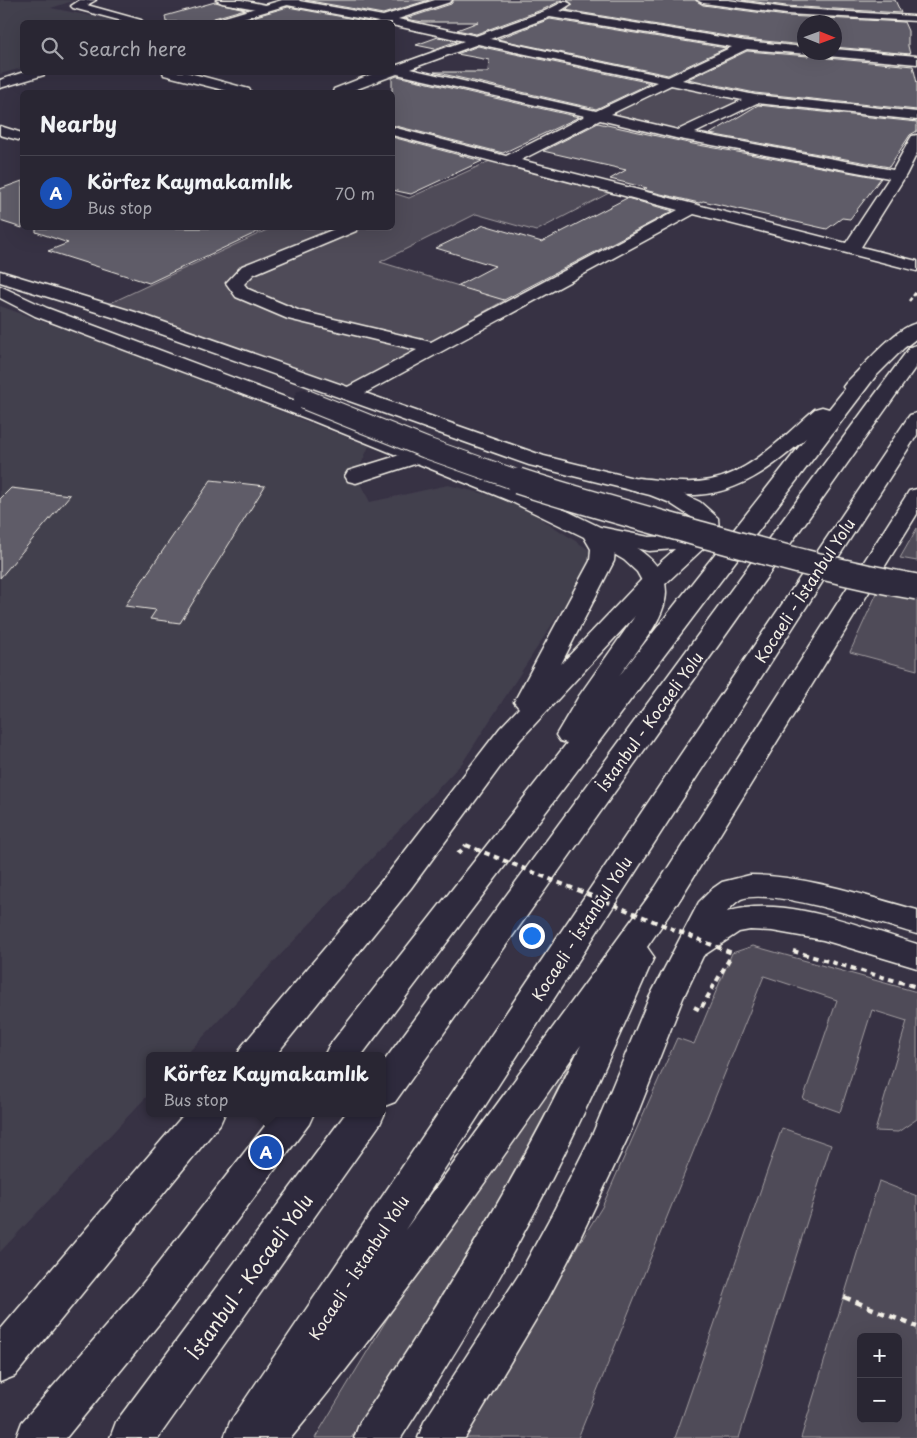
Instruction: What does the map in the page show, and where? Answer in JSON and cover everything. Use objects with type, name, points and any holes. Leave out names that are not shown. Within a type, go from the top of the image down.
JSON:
[{"type":"main road","points":[[90,0],[77,6],[130,20]]},
{"type":"main road","points":[[222,0],[267,8]]},
{"type":"main road","points":[[383,20],[446,0]]},
{"type":"main road","points":[[395,70],[549,13],[573,0]]},
{"type":"main road","points":[[703,0],[786,11],[913,19]]},
{"type":"main road","points":[[226,20],[291,1],[376,20]]},
{"type":"main road","points":[[908,6],[917,32]]},
{"type":"main road","points":[[549,13],[745,46],[797,50]]},
{"type":"main road","points":[[395,24],[754,99],[917,116]]},
{"type":"main road","points":[[508,161],[668,81],[745,46]]},
{"type":"main road","points":[[842,53],[917,60]]},
{"type":"main road","points":[[395,71],[598,115],[680,136],[898,175]]},
{"type":"main road","points":[[0,84],[29,75]]},
{"type":"main road","points":[[179,75],[236,90]]},
{"type":"main road","points":[[199,81],[216,75]]},
{"type":"main road","points":[[344,90],[383,75]]},
{"type":"main road","points":[[680,136],[754,99]]},
{"type":"main road","points":[[0,130],[20,136]]},
{"type":"main road","points":[[395,132],[917,266]]},
{"type":"main road","points":[[851,249],[898,175],[917,139]]},
{"type":"main road","points":[[349,394],[692,209]]},
{"type":"main road","points":[[345,230],[248,270],[235,283],[242,293],[294,315],[433,348]]},
{"type":"main road","points":[[0,277],[53,291],[189,336],[509,452],[566,469],[638,485],[682,500],[697,508],[707,518],[703,536],[654,581],[510,734],[400,880],[257,1052]]},
{"type":"main road","points":[[0,277],[309,395],[406,440],[501,475],[584,501],[818,566],[886,582],[917,587]]},
{"type":"main road","points":[[0,290],[309,395],[501,463],[597,493],[773,542],[917,574]]},
{"type":"main road","points":[[0,290],[41,312],[315,415],[518,496],[593,532],[632,555],[647,568],[654,581],[652,604],[645,620],[592,696],[522,819]]},
{"type":"main road","points":[[638,485],[699,488],[734,480],[755,468],[794,438],[866,375],[897,344],[917,329]]},
{"type":"main road","name":"İstanbul - Kocaeli Yolu","points":[[386,1086],[917,351]]},
{"type":"main road","points":[[344,1052],[866,375]]},
{"type":"main road","name":"Kocaeli - İstanbul Yolu","points":[[246,1438],[917,419]]},
{"type":"main road","points":[[356,476],[416,456]]},
{"type":"main road","points":[[263,1438],[312,1381],[395,1277],[666,896],[917,496]]},
{"type":"main road","points":[[593,532],[649,544],[703,536]]},
{"type":"main road","points":[[510,734],[602,561],[603,549],[593,532]]},
{"type":"main road","points":[[705,953],[710,910],[718,900],[733,890],[751,887],[777,887],[800,890],[917,922]]},
{"type":"main road","points":[[376,1438],[431,1354],[527,1190],[568,1109],[666,896]]},
{"type":"main road","points":[[440,1438],[534,1286],[611,1135],[666,998],[705,953],[712,933],[732,922],[750,918],[769,918],[795,922],[917,956]]},
{"type":"main road","points":[[0,1362],[204,1117]]},
{"type":"main road","points":[[38,1438],[153,1301],[293,1117]]},
{"type":"main road","name":"İstanbul - Kocaeli Yolu","points":[[132,1438],[364,1117]]},
{"type":"path","points":[[909,301],[917,291]]},
{"type":"path","points":[[466,845],[732,953],[700,1010]]},
{"type":"path","points":[[705,953],[734,945]]},
{"type":"path","points":[[789,950],[917,987]]},
{"type":"path","points":[[692,1006],[696,998]]},
{"type":"path","points":[[844,1297],[917,1327]]},
{"type":"shaded area","points":[[0,0],[76,0],[51,8],[112,20],[20,20],[20,69],[0,74]]},
{"type":"shaded area","points":[[674,85],[740,100],[679,131],[610,114]]},
{"type":"shaded area","points":[[490,161],[611,192],[536,231],[476,214],[380,262],[505,300],[341,392],[104,306],[267,230],[395,230],[395,194],[409,198]]},
{"type":"shaded area","points":[[0,306],[155,362],[369,446],[356,476],[370,502],[448,485],[514,501],[597,555],[463,762],[189,1052],[146,1052],[146,1097],[0,1252]]},
{"type":"shaded area","points":[[917,528],[917,561],[900,558]]},
{"type":"shaded area","points":[[877,593],[917,596],[917,670],[850,652]]},
{"type":"shaded area","points":[[753,946],[917,992],[917,1119],[898,1132],[875,1131],[907,1021],[872,1010],[840,1112],[803,1099],[837,1000],[764,976],[578,1438],[459,1438],[602,1207],[677,1038],[694,1044],[732,953]]},
{"type":"shaded area","points":[[572,1058],[527,1152],[477,1244],[431,1318],[351,1438],[315,1438],[393,1309]]},
{"type":"shaded area","points":[[782,1128],[831,1145],[739,1438],[675,1438]]},
{"type":"shaded area","points":[[879,1181],[917,1196],[917,1438],[801,1438]]},
{"type":"building","points":[[305,0],[429,0],[383,14]]},
{"type":"building","points":[[454,0],[563,0],[476,34],[457,30],[478,22],[423,22],[405,19],[451,4]]},
{"type":"building","points":[[567,0],[695,0],[703,5],[797,17],[797,44],[745,39],[565,10],[573,5]]},
{"type":"building","points":[[742,0],[895,0],[901,13],[786,6]]},
{"type":"building","points":[[215,2],[245,9],[212,20],[166,20],[165,16]]},
{"type":"building","points":[[288,7],[360,20],[242,20]]},
{"type":"building","points":[[550,19],[726,48],[668,75],[497,39]]},
{"type":"building","points":[[842,19],[904,22],[908,31],[910,54],[842,48]]},
{"type":"building","points":[[438,37],[457,41],[435,49],[416,45]]},
{"type":"building","points":[[478,46],[651,83],[596,109],[434,72],[488,72],[489,60],[457,54]]},
{"type":"building","points":[[747,51],[797,55],[797,60],[842,59],[913,66],[917,83],[917,110],[755,93],[688,79]]},
{"type":"building","points":[[397,76],[579,117],[503,153],[395,126],[395,90],[392,90],[392,78]]},
{"type":"building","points":[[758,105],[917,122],[917,131],[910,135],[889,167],[710,134]]},
{"type":"building","points":[[598,123],[693,144],[881,178],[850,219],[842,218],[827,229],[703,201],[699,203],[644,190],[647,188],[610,179],[626,170],[543,151]]},
{"type":"building","points":[[395,138],[482,161],[411,194],[395,191]]},
{"type":"building","points":[[20,182],[20,227],[0,221],[0,189]]},
{"type":"building","points":[[627,198],[673,211],[504,300],[457,286],[495,266],[436,248],[484,225],[542,242]]},
{"type":"building","points":[[36,230],[262,230],[149,283],[48,251],[68,243],[36,232]]},
{"type":"building","points":[[211,480],[265,486],[180,623],[150,619],[156,610],[125,606]]},
{"type":"building","points":[[11,488],[70,495],[0,578],[0,499]]},
{"type":"place","name":"Körfez Kaymakamlık","points":[[266,1152]]}]
